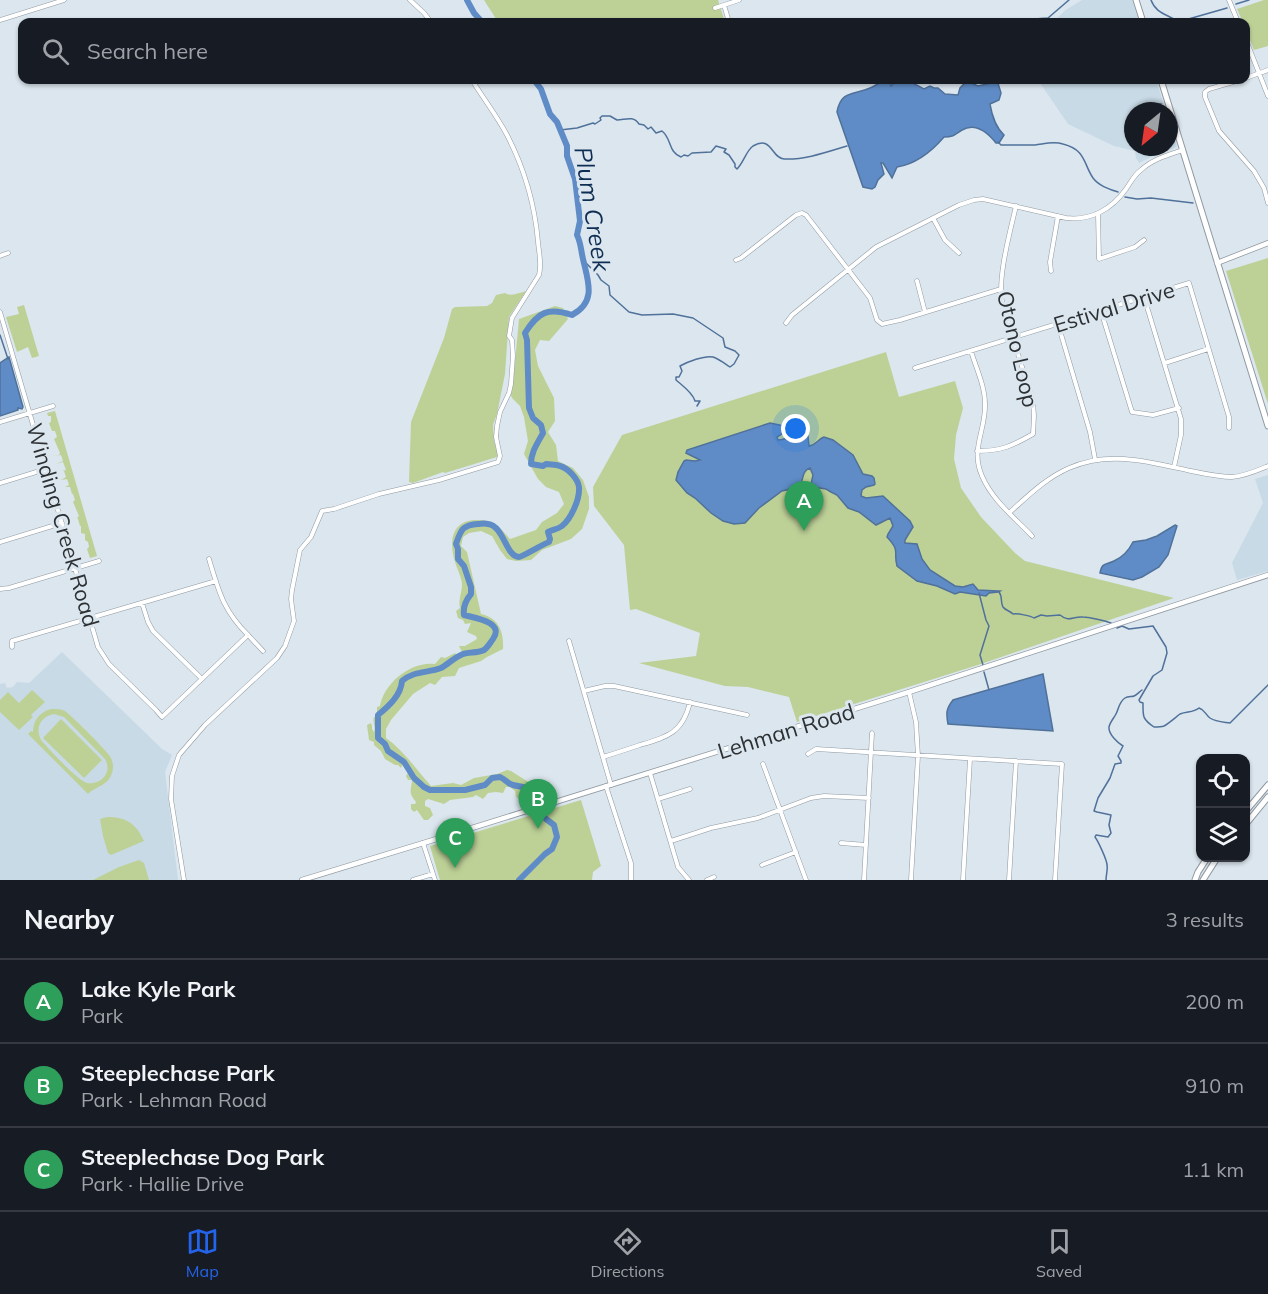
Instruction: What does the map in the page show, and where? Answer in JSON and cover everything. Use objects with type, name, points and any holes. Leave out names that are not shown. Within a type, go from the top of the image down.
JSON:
[{"type":"main road","points":[[1136,0],[1142,18]]},
{"type":"main road","points":[[1162,84],[1268,426]]},
{"type":"main road","points":[[1248,808],[1268,785]]},
{"type":"main road","points":[[1250,818],[1268,797]]},
{"type":"main road","points":[[1257,798],[1263,804]]},
{"type":"main road","points":[[1195,880],[1204,862]]},
{"type":"main road","points":[[1203,880],[1214,862]]},
{"type":"street","points":[[0,20],[64,0]]},
{"type":"street","points":[[410,0],[427,18]]},
{"type":"street","points":[[715,8],[739,0]]},
{"type":"street","points":[[1228,0],[1236,18]]},
{"type":"street","points":[[724,5],[728,18]]},
{"type":"street","points":[[1250,52],[1268,96]]},
{"type":"street","points":[[1250,76],[1268,70]]},
{"type":"street","points":[[184,880],[171,799],[175,765],[179,755],[205,725],[277,658],[285,646],[294,621],[291,599],[300,550],[310,537],[322,511],[498,462],[500,456],[496,437],[500,412],[511,384],[513,356],[512,340],[509,336],[512,318],[539,275],[540,258],[528,187],[507,135],[475,84]]},
{"type":"street","points":[[1226,84],[1204,92],[1205,97],[1219,131],[1254,171],[1264,188],[1268,203]]},
{"type":"street","points":[[786,323],[792,315],[881,244],[964,203],[978,199],[988,200],[1075,219],[1089,217],[1116,202],[1135,175],[1145,166],[1184,150]]},
{"type":"street","name":"Otono Loop","points":[[977,451],[1005,448],[1033,434],[1033,402],[1002,302],[1001,289],[1016,206]]},
{"type":"street","points":[[736,260],[796,215],[802,213],[806,215],[870,298],[877,320],[882,324],[1001,289]]},
{"type":"street","points":[[1098,214],[1099,259],[1137,246],[1144,240]]},
{"type":"street","points":[[1051,271],[1050,262],[1058,216]]},
{"type":"street","points":[[933,218],[945,240],[958,253]]},
{"type":"street","points":[[1217,263],[1268,243]]},
{"type":"street","points":[[0,256],[8,253]]},
{"type":"street","points":[[917,281],[925,312]]},
{"type":"street","name":"Estival Drive","points":[[915,368],[1189,283],[1208,349]]},
{"type":"street","points":[[1144,297],[1179,408],[1181,429],[1174,467]]},
{"type":"street","points":[[1101,311],[1132,411],[1153,415],[1179,408]]},
{"type":"street","name":"Winding Creek Road","points":[[0,312],[98,647],[103,656],[162,717],[202,679]]},
{"type":"street","points":[[1058,324],[1090,432],[1095,459]]},
{"type":"street","points":[[1165,363],[1208,349],[1229,417],[1229,428]]},
{"type":"street","points":[[971,351],[985,400],[985,415],[977,451],[978,465],[984,481],[994,496],[1032,536]]},
{"type":"street","points":[[0,422],[53,406]]},
{"type":"street","points":[[1010,512],[1057,474],[1095,459],[1130,458],[1226,477],[1244,475],[1268,466]]},
{"type":"street","points":[[0,483],[46,469]]},
{"type":"street","points":[[0,542],[62,523]]},
{"type":"street","points":[[209,559],[225,607],[231,617],[263,651]]},
{"type":"street","points":[[0,589],[99,561]]},
{"type":"street","name":"Lehman Road","points":[[302,880],[909,692],[1268,575]]},
{"type":"street","points":[[12,647],[12,641],[216,581]]},
{"type":"street","points":[[142,603],[153,631],[202,679],[248,635]]},
{"type":"street","points":[[569,641],[631,863],[631,880]]},
{"type":"street","points":[[584,691],[614,686],[747,715]]},
{"type":"street","points":[[909,692],[916,722],[918,756],[910,880]]},
{"type":"street","points":[[603,757],[673,733],[684,720],[690,702]]},
{"type":"street","points":[[864,880],[872,733]]},
{"type":"street","points":[[808,754],[816,749],[1062,764],[1055,880]]},
{"type":"street","points":[[963,880],[970,759]]},
{"type":"street","points":[[1009,880],[1016,761]]},
{"type":"street","points":[[763,764],[806,880]]},
{"type":"street","points":[[650,773],[678,867],[688,880]]},
{"type":"street","points":[[658,799],[690,789]]},
{"type":"street","points":[[671,841],[717,826],[758,818],[818,797],[869,798]]},
{"type":"street","points":[[423,843],[435,880]]},
{"type":"street","points":[[841,843],[866,845]]},
{"type":"street","points":[[762,865],[796,852]]},
{"type":"street","points":[[412,880],[433,874]]},
{"type":"street","points":[[707,880],[714,877]]},
{"type":"shaded area","points":[[1082,0],[1132,0],[1138,18],[1058,18],[1064,11]]},
{"type":"shaded area","points":[[1041,84],[1157,84],[1163,102],[1124,102],[1124,148],[1114,146],[1068,124]]},
{"type":"shaded area","points":[[1136,156],[1153,156],[1139,163]]},
{"type":"shaded area","points":[[1268,475],[1268,571],[1237,580],[1232,563],[1263,503],[1255,479]]},
{"type":"shaded area","points":[[62,652],[162,749],[172,755],[165,772],[178,880],[0,880],[0,684],[5,683],[7,688],[13,687],[17,682],[29,683]]},
{"type":"green space","points":[[484,0],[718,0],[724,18],[495,18]]},
{"type":"green space","points":[[1268,0],[1268,46],[1254,50],[1250,40],[1250,18],[1241,18],[1237,9]]},
{"type":"green space","points":[[1268,258],[1268,404],[1226,271]]},
{"type":"green space","points":[[526,291],[509,317],[505,374],[493,425],[497,457],[413,483],[409,482],[411,422],[444,338],[452,309],[487,306],[492,303],[496,295],[505,293],[512,295]]},
{"type":"green space","points":[[24,305],[39,356],[32,358],[28,347],[17,352],[6,317],[19,314],[17,307]]},
{"type":"green space","points":[[555,306],[563,308],[568,319],[549,341],[540,340],[535,350],[538,366],[554,398],[555,421],[548,432],[556,445],[558,461],[573,468],[583,480],[589,497],[589,509],[582,529],[571,539],[542,550],[531,560],[507,559],[492,536],[481,531],[469,533],[463,537],[461,546],[467,552],[481,614],[496,622],[503,637],[503,649],[481,661],[459,668],[455,676],[442,677],[435,685],[430,683],[413,694],[386,729],[386,738],[404,754],[431,786],[453,783],[461,785],[474,778],[507,770],[549,795],[547,805],[530,810],[526,803],[516,797],[515,791],[506,787],[503,793],[488,793],[483,799],[476,795],[450,800],[444,804],[428,799],[425,801],[425,806],[430,808],[433,815],[428,820],[424,820],[417,810],[414,812],[411,809],[411,804],[416,802],[411,794],[412,780],[408,780],[406,776],[408,773],[406,768],[403,764],[401,768],[385,759],[374,742],[369,740],[367,725],[371,723],[374,732],[377,707],[380,706],[387,689],[400,675],[417,666],[435,664],[441,657],[445,658],[455,653],[458,657],[463,654],[459,646],[465,646],[477,639],[476,636],[467,632],[471,623],[465,624],[458,618],[456,611],[460,608],[462,585],[452,541],[461,524],[475,520],[491,522],[510,539],[536,530],[542,522],[557,513],[564,504],[559,492],[546,487],[538,479],[524,454],[528,441],[524,417],[520,406],[509,393],[514,373],[519,319]]},
{"type":"green space","points":[[886,352],[899,397],[955,381],[963,408],[956,435],[954,459],[961,488],[981,517],[1015,553],[1025,561],[1174,598],[978,665],[797,722],[789,697],[748,687],[725,686],[639,663],[696,656],[700,633],[636,609],[630,610],[624,545],[594,506],[593,487],[622,435]]},
{"type":"green space","points":[[55,411],[97,556],[90,558],[87,549],[88,542],[85,540],[85,534],[81,533],[81,526],[77,518],[79,516],[73,502],[75,500],[73,494],[70,487],[65,487],[69,485],[67,479],[61,480],[66,477],[62,471],[66,470],[63,462],[56,464],[63,461],[61,455],[53,456],[60,453],[54,439],[57,437],[55,431],[52,431],[49,423],[51,416],[47,413]]},
{"type":"green space","points":[[32,690],[45,702],[19,730],[0,712],[0,700],[8,692],[19,703]]},
{"type":"green space","points":[[47,710],[65,711],[95,739],[111,759],[113,768],[110,777],[88,794],[28,734],[33,732],[34,724],[40,714]],"holes":[[[54,714],[64,717],[105,759],[107,772],[104,777],[94,783],[82,781],[63,764],[39,736],[42,720]]]},
{"type":"green space","points":[[61,719],[102,760],[84,778],[43,738]]},
{"type":"green space","points":[[581,800],[601,866],[593,872],[592,880],[440,880],[430,846]]},
{"type":"green space","points":[[107,817],[130,822],[144,841],[111,855],[108,853],[100,819]]},
{"type":"green space","points":[[139,860],[144,863],[149,880],[93,880],[119,867]]},
{"type":"water","points":[[877,84],[890,84],[891,86],[893,84],[915,84],[924,89],[930,86],[938,88],[945,94],[958,95],[964,84],[978,86],[998,84],[1001,93],[999,100],[990,104],[994,121],[1004,135],[999,143],[996,143],[981,130],[967,128],[952,136],[944,137],[917,160],[897,167],[892,178],[881,163],[884,174],[875,187],[872,189],[863,187],[837,112],[842,100],[849,94]]},
{"type":"water","points":[[9,357],[23,407],[0,416],[0,363]]},
{"type":"water","points":[[770,423],[784,426],[787,429],[777,437],[778,440],[797,433],[805,433],[808,436],[809,446],[824,437],[833,440],[853,455],[863,474],[874,478],[875,484],[862,490],[861,496],[866,498],[883,496],[910,521],[913,527],[905,543],[917,544],[922,559],[930,570],[955,586],[963,587],[973,584],[978,590],[1000,591],[989,593],[986,596],[960,592],[955,594],[917,581],[897,566],[895,549],[887,537],[893,526],[890,518],[876,525],[859,512],[848,508],[837,495],[826,489],[813,487],[811,484],[813,475],[810,468],[805,471],[799,487],[782,491],[759,508],[745,523],[734,524],[723,521],[711,513],[687,493],[676,480],[684,461],[700,460],[686,453],[687,450]]},
{"type":"water","points":[[1177,526],[1168,555],[1159,567],[1133,580],[1100,573],[1103,565],[1123,555],[1133,542],[1157,536]]},
{"type":"water","points":[[1043,674],[1053,731],[948,724],[947,711],[953,700]]},
{"type":"waterway","name":"Plum Creek","points":[[467,0],[478,18]]},
{"type":"waterway","points":[[1048,18],[1069,0]]},
{"type":"waterway","points":[[1151,0],[1159,11],[1171,18]]},
{"type":"waterway","points":[[1236,4],[1249,0]]},
{"type":"waterway","points":[[1192,18],[1227,8]]},
{"type":"waterway","name":"Plum Creek","points":[[537,84],[567,146],[567,156],[575,179],[580,221],[577,235],[589,290],[585,304],[580,310],[572,315],[556,311],[544,313],[534,320],[525,333],[529,408],[533,418],[541,425],[543,433],[533,452],[531,464],[556,465],[566,469],[575,477],[579,487],[578,497],[572,514],[565,523],[548,532],[549,542],[519,557],[511,552],[498,530],[493,526],[478,524],[463,529],[456,544],[458,559],[464,566],[471,587],[464,615],[487,622],[495,628],[496,633],[484,650],[464,654],[441,668],[416,674],[402,681],[397,696],[378,715],[378,738],[385,744],[388,751],[404,762],[414,778],[430,790],[465,790],[485,785],[492,778],[500,777],[511,784],[530,790],[534,801],[540,803]]},
{"type":"waterway","points":[[560,130],[595,124],[601,120],[602,116],[610,116],[617,120],[632,119],[648,129],[651,127],[656,133],[662,131],[674,152],[681,157],[692,153],[711,152],[716,146],[726,149],[724,152],[729,155],[737,169],[751,148],[759,143],[768,145],[776,155],[784,159],[808,157],[847,146]]},
{"type":"waterway","points":[[998,142],[1001,145],[1063,144],[1080,153],[1095,181],[1118,192]]},
{"type":"waterway","points":[[1125,197],[1193,203]]},
{"type":"waterway","points":[[583,260],[609,286],[610,295],[629,312],[642,315],[673,314],[693,318],[723,338],[725,347],[739,355],[730,367],[713,357],[696,359],[680,366],[682,371],[676,380],[690,392],[695,401],[700,401],[697,406]]},
{"type":"waterway","points":[[0,335],[8,359]]},
{"type":"waterway","points":[[999,592],[1003,607],[1013,614],[1034,618],[1041,615],[1060,615],[1069,619],[1085,617],[1111,623]]},
{"type":"waterway","points":[[979,593],[989,626],[980,655],[983,665]]},
{"type":"waterway","points":[[1117,628],[1153,626],[1166,647],[1167,653],[1162,670],[1153,676],[1139,700],[1143,703],[1145,719],[1154,727],[1164,726],[1180,714],[1199,708],[1212,719],[1230,723],[1268,685]]},
{"type":"waterway","points":[[984,672],[989,690]]},
{"type":"waterway","points":[[1106,880],[1107,863],[1095,837],[1096,835],[1108,837],[1111,833],[1109,825],[1111,815],[1094,811],[1115,764],[1121,763],[1118,756],[1123,746],[1116,741],[1109,727],[1120,703],[1126,697],[1135,696],[1142,690]]},
{"type":"waterway","name":"Plum Creek","points":[[519,880],[552,849],[557,837],[554,825],[543,815]]},
{"type":"place","name":"Lake Kyle Park","points":[[804,531]]},
{"type":"place","name":"Steeplechase Park","points":[[538,829]]},
{"type":"place","name":"Steeplechase Dog Park","points":[[455,868]]}]
